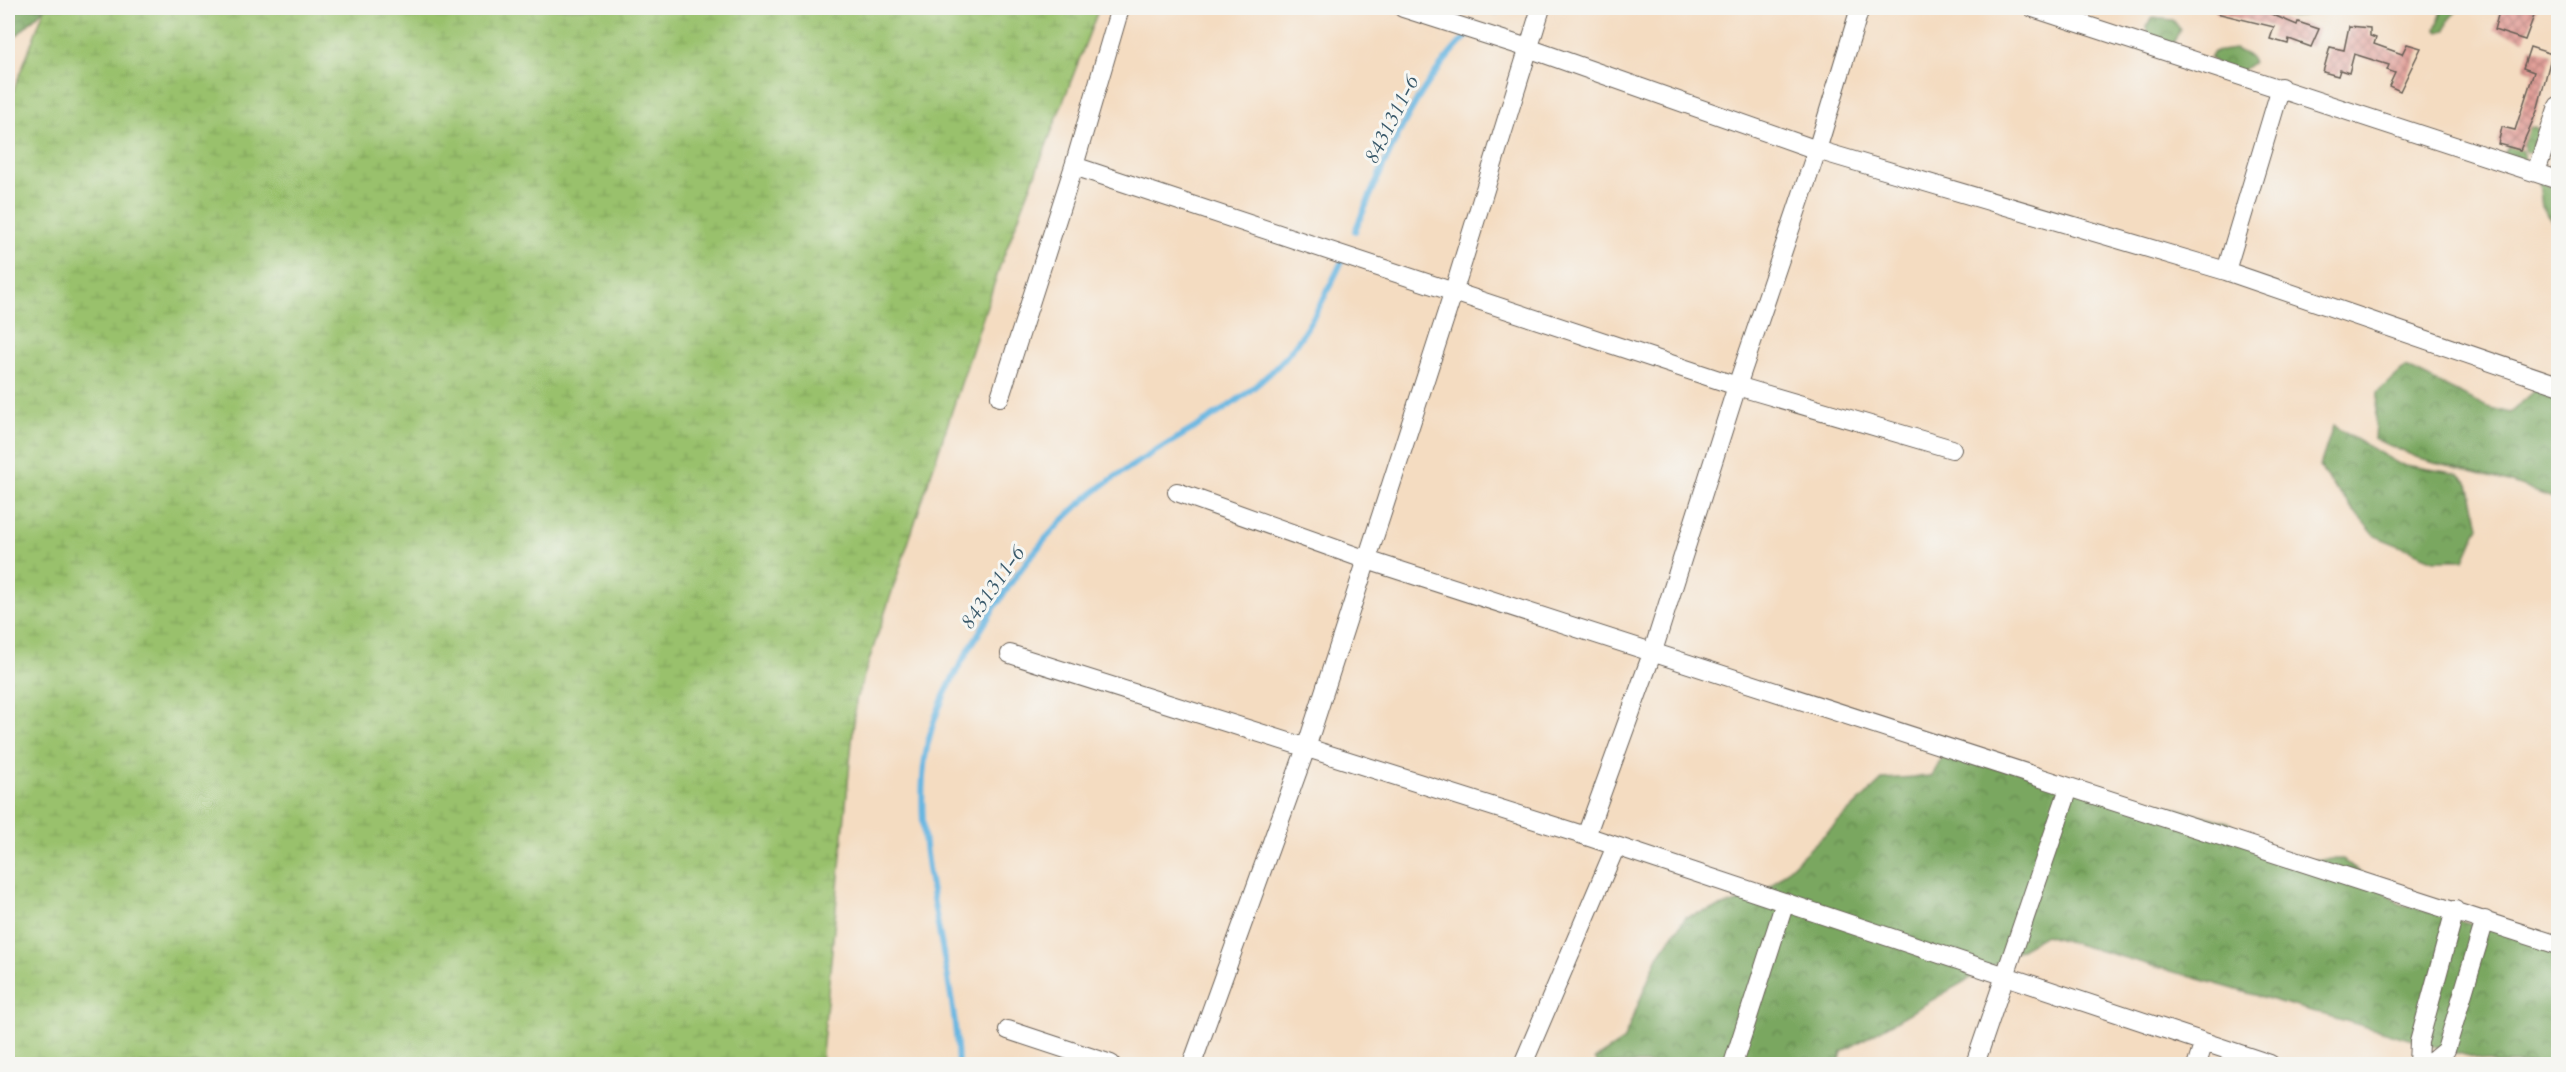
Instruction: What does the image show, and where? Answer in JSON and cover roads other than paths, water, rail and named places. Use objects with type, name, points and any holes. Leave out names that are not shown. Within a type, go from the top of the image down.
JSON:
[{"type":"street","points":[[1000,397],[1074,166],[1120,8]]},
{"type":"street","points":[[1403,8],[1528,48],[1817,150],[2226,271],[2559,385]]},
{"type":"street","points":[[1192,1065],[1306,748],[1454,290],[1541,8]]},
{"type":"street","points":[[1586,836],[1653,651],[1737,386],[1817,150],[1860,8]]},
{"type":"street","points":[[2033,8],[2281,87],[2559,180]]},
{"type":"street","points":[[2226,271],[2281,87]]},
{"type":"street","points":[[2536,172],[2559,106]]},
{"type":"street","points":[[1074,166],[1454,290],[1737,386],[1952,449]]},
{"type":"street","points":[[1177,492],[1367,560],[2559,945]]},
{"type":"street","points":[[1010,654],[1617,846],[2270,1065]]},
{"type":"street","points":[[1975,1065],[2069,788]]},
{"type":"street","points":[[1523,1065],[1617,846]]},
{"type":"street","points":[[1733,1065],[1785,902]]},
{"type":"street","points":[[2418,1065],[2420,1042],[2455,910]]},
{"type":"street","points":[[2429,1065],[2446,1050],[2485,920]]},
{"type":"street","points":[[1008,1030],[1111,1065]]},
{"type":"street","points":[[2197,1065],[2204,1042]]},
{"type":"waterway","name":"8431311-6","points":[[1496,12],[1501,8]]},
{"type":"waterway","name":"8431311-6","points":[[1355,231],[1390,151],[1417,101],[1432,77],[1470,33]]},
{"type":"waterway","name":"8431311-6","points":[[958,1064],[950,988],[928,872],[922,795],[925,758],[932,726],[952,680],[1002,596],[1046,538],[1079,504],[1098,489],[1218,414],[1263,380],[1301,337],[1343,259]]}]
